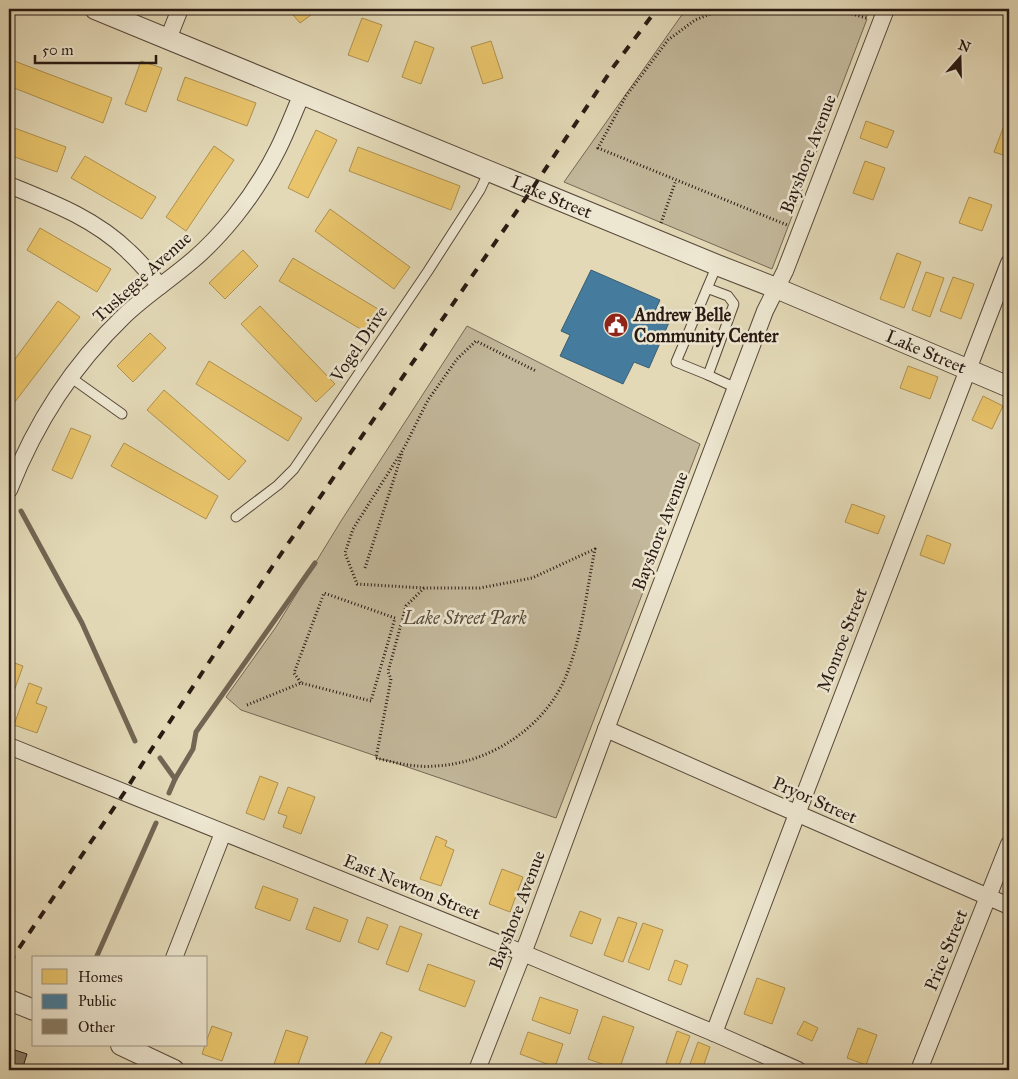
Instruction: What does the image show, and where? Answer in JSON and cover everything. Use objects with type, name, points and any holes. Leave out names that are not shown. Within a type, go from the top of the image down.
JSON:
[{"type":"street","name":"Lake Street","points":[[94,9],[776,288],[1009,387]]},
{"type":"street","points":[[168,39],[180,9]]},
{"type":"street","name":"Bayshore Avenue","points":[[477,1070],[523,954],[606,729],[765,311],[785,271],[886,9]]},
{"type":"street","name":"Tuskegee Avenue","points":[[9,487],[26,449],[44,416],[70,377],[126,314],[194,259],[234,217],[251,195],[277,150],[302,94]]},
{"type":"street","points":[[9,185],[56,204],[92,224],[128,251],[160,286]]},
{"type":"street","name":"Monroe Street","points":[[714,1033],[796,814],[1009,263]]},
{"type":"street","name":"Pryor Street","points":[[606,729],[1009,906]]},
{"type":"street","name":"East Newton Street","points":[[9,746],[523,954],[798,1070]]},
{"type":"street","points":[[175,956],[223,833]]},
{"type":"street","name":"Price Street","points":[[919,1070],[1009,844]]},
{"type":"street","points":[[9,1000],[32,1009]]},
{"type":"street","points":[[132,1048],[174,1070]]},
{"type":"lane","name":"Vogel Drive","points":[[236,517],[278,485],[294,469],[428,271],[480,190],[490,171]]},
{"type":"lane","points":[[717,265],[676,362],[736,388]]},
{"type":"lane","points":[[707,288],[728,296],[734,304],[708,375]]},
{"type":"lane","points":[[70,377],[122,414]]},
{"type":"path","points":[[723,9],[695,20],[668,40],[626,96],[598,148],[787,226],[791,217]]},
{"type":"path","points":[[835,9],[867,19]]},
{"type":"path","points":[[661,223],[676,180]]},
{"type":"path","points":[[424,588],[406,606],[388,672],[391,679],[376,758],[409,765],[436,766],[466,762],[490,753],[523,732],[541,715],[559,691],[569,669],[577,641],[595,549],[532,578],[480,588],[424,588],[357,584],[345,553],[353,529],[404,448],[428,400],[457,359],[476,341],[536,372]]},
{"type":"path","points":[[365,568],[404,448]]},
{"type":"path","points":[[247,705],[300,683],[371,701],[395,618],[324,593],[294,673],[300,683]]},
{"type":"green space","points":[[692,9],[870,9],[772,269],[564,182],[681,16]]},
{"type":"green space","name":"Lake Street Park","points":[[467,326],[700,444],[556,818],[393,762],[376,758],[376,756],[241,710],[226,697],[276,627],[341,521]]},
{"type":"building: Homes","points":[[288,9],[319,9],[300,23]]},
{"type":"building: Homes","points":[[362,18],[382,25],[368,62],[348,55]]},
{"type":"building: Homes","points":[[415,41],[434,48],[421,84],[402,77]]},
{"type":"building: Homes","points":[[491,41],[503,78],[483,84],[471,47]]},
{"type":"building: Homes","points":[[9,59],[112,98],[103,123],[9,86]]},
{"type":"building: Homes","points":[[141,61],[162,68],[146,112],[125,104]]},
{"type":"building: Homes","points":[[185,77],[256,103],[247,126],[177,100]]},
{"type":"building: Homes","points":[[866,121],[894,131],[887,148],[860,138]]},
{"type":"building: Homes","points":[[1005,123],[1009,125],[1009,157],[994,152]]},
{"type":"building: Homes","points":[[9,126],[66,147],[57,172],[9,155]]},
{"type":"building: Homes","points":[[316,130],[337,140],[308,198],[288,188]]},
{"type":"building: Homes","points":[[214,146],[234,160],[186,231],[166,217]]},
{"type":"building: Homes","points":[[358,147],[460,186],[451,210],[349,171]]},
{"type":"building: Homes","points":[[85,156],[156,197],[142,219],[71,178]]},
{"type":"building: Homes","points":[[865,161],[885,168],[873,200],[853,193]]},
{"type":"building: Homes","points":[[969,197],[992,205],[982,231],[959,223]]},
{"type":"building: Homes","points":[[330,209],[410,267],[394,289],[315,231]]},
{"type":"building: Homes","points":[[9,226],[14,229],[9,244]]},
{"type":"building: Homes","points":[[40,228],[111,269],[97,292],[27,250]]},
{"type":"building: Homes","points":[[243,250],[258,266],[225,299],[209,283]]},
{"type":"building: Homes","points":[[897,253],[921,262],[904,308],[880,299]]},
{"type":"building: Homes","points":[[293,258],[378,309],[364,331],[279,281]]},
{"type":"building: Homes","points":[[926,272],[944,278],[930,317],[912,310]]},
{"type":"building: Homes","points":[[953,277],[974,284],[961,319],[940,311]]},
{"type":"building: Homes","points":[[58,301],[80,317],[14,403],[9,399],[9,367]]},
{"type":"building: Homes","points":[[260,306],[335,384],[316,402],[241,324]]},
{"type":"building: Homes","points":[[150,333],[166,348],[133,382],[117,366]]},
{"type":"building: Homes","points":[[209,361],[302,418],[288,441],[196,384]]},
{"type":"building: Homes","points":[[908,366],[938,377],[930,399],[900,388]]},
{"type":"building: Homes","points":[[164,390],[246,461],[229,480],[147,410]]},
{"type":"building: Homes","points":[[983,396],[1003,406],[992,429],[972,420]]},
{"type":"building: Homes","points":[[71,428],[91,436],[72,479],[52,470]]},
{"type":"building: Homes","points":[[124,443],[218,496],[206,519],[111,466]]},
{"type":"building: Homes","points":[[852,504],[885,516],[878,534],[845,522]]},
{"type":"building: Homes","points":[[927,535],[951,544],[944,564],[920,555]]},
{"type":"building: Homes","points":[[9,661],[23,666],[9,705]]},
{"type":"building: Homes","points":[[29,683],[42,688],[36,703],[47,707],[37,733],[14,725]]},
{"type":"building: Homes","points":[[260,776],[278,783],[264,820],[246,813]]},
{"type":"building: Homes","points":[[288,787],[315,797],[301,834],[283,827],[287,816],[278,813]]},
{"type":"building: Homes","points":[[436,836],[447,841],[445,846],[454,850],[441,886],[420,879]]},
{"type":"building: Homes","points":[[502,869],[523,877],[510,912],[489,904]]},
{"type":"building: Homes","points":[[263,886],[298,899],[290,921],[255,908]]},
{"type":"building: Homes","points":[[314,907],[348,920],[340,942],[306,929]]},
{"type":"building: Homes","points":[[580,911],[601,919],[592,944],[570,936]]},
{"type":"building: Homes","points":[[367,917],[388,925],[378,950],[358,942]]},
{"type":"building: Homes","points":[[618,917],[637,923],[623,962],[604,955]]},
{"type":"building: Homes","points":[[643,923],[663,930],[649,970],[628,962]]},
{"type":"building: Homes","points":[[400,926],[422,934],[408,972],[386,964]]},
{"type":"building: Homes","points":[[675,960],[688,965],[681,985],[668,980]]},
{"type":"building: Homes","points":[[428,964],[475,981],[465,1007],[419,990]]},
{"type":"building: Homes","points":[[757,978],[785,988],[772,1024],[744,1014]]},
{"type":"building: Homes","points":[[540,997],[578,1010],[570,1034],[532,1020]]},
{"type":"building: Homes","points":[[603,1016],[634,1027],[619,1070],[588,1059]]},
{"type":"building: Homes","points":[[804,1021],[818,1028],[812,1041],[797,1034]]},
{"type":"building: Homes","points":[[212,1026],[232,1033],[222,1061],[202,1054],[205,1046],[208,1046],[208,1037]]},
{"type":"building: Homes","points":[[858,1028],[877,1035],[866,1065],[847,1058]]},
{"type":"building: Homes","points":[[286,1030],[308,1037],[296,1070],[272,1070]]},
{"type":"building: Homes","points":[[677,1031],[690,1036],[678,1068],[666,1063]]},
{"type":"building: Homes","points":[[381,1032],[392,1037],[376,1070],[362,1070]]},
{"type":"building: Homes","points":[[528,1032],[563,1044],[555,1067],[520,1054]]},
{"type":"building: Homes","points":[[698,1042],[710,1047],[702,1070],[689,1067]]},
{"type":"building: Public","name":"Andrew Belle Community Center","points":[[591,270],[660,300],[655,311],[671,318],[649,368],[634,362],[623,384],[560,356],[570,335],[561,331]]},
{"type":"building: Other","points":[[9,1048],[27,1054],[22,1070],[9,1070]]},
{"type":"waterway","points":[[21,511],[82,623],[135,741]]},
{"type":"waterway","points":[[169,793],[193,749],[196,732],[315,563]]},
{"type":"waterway","points":[[160,758],[175,779]]},
{"type":"waterway","points":[[97,956],[156,823]]},
{"type":"railway","points":[[9,963],[124,793],[272,567],[532,189],[614,66],[657,9]]},
{"type":"place","name":"Andrew Belle Community Center","points":[[616,325]]}]
